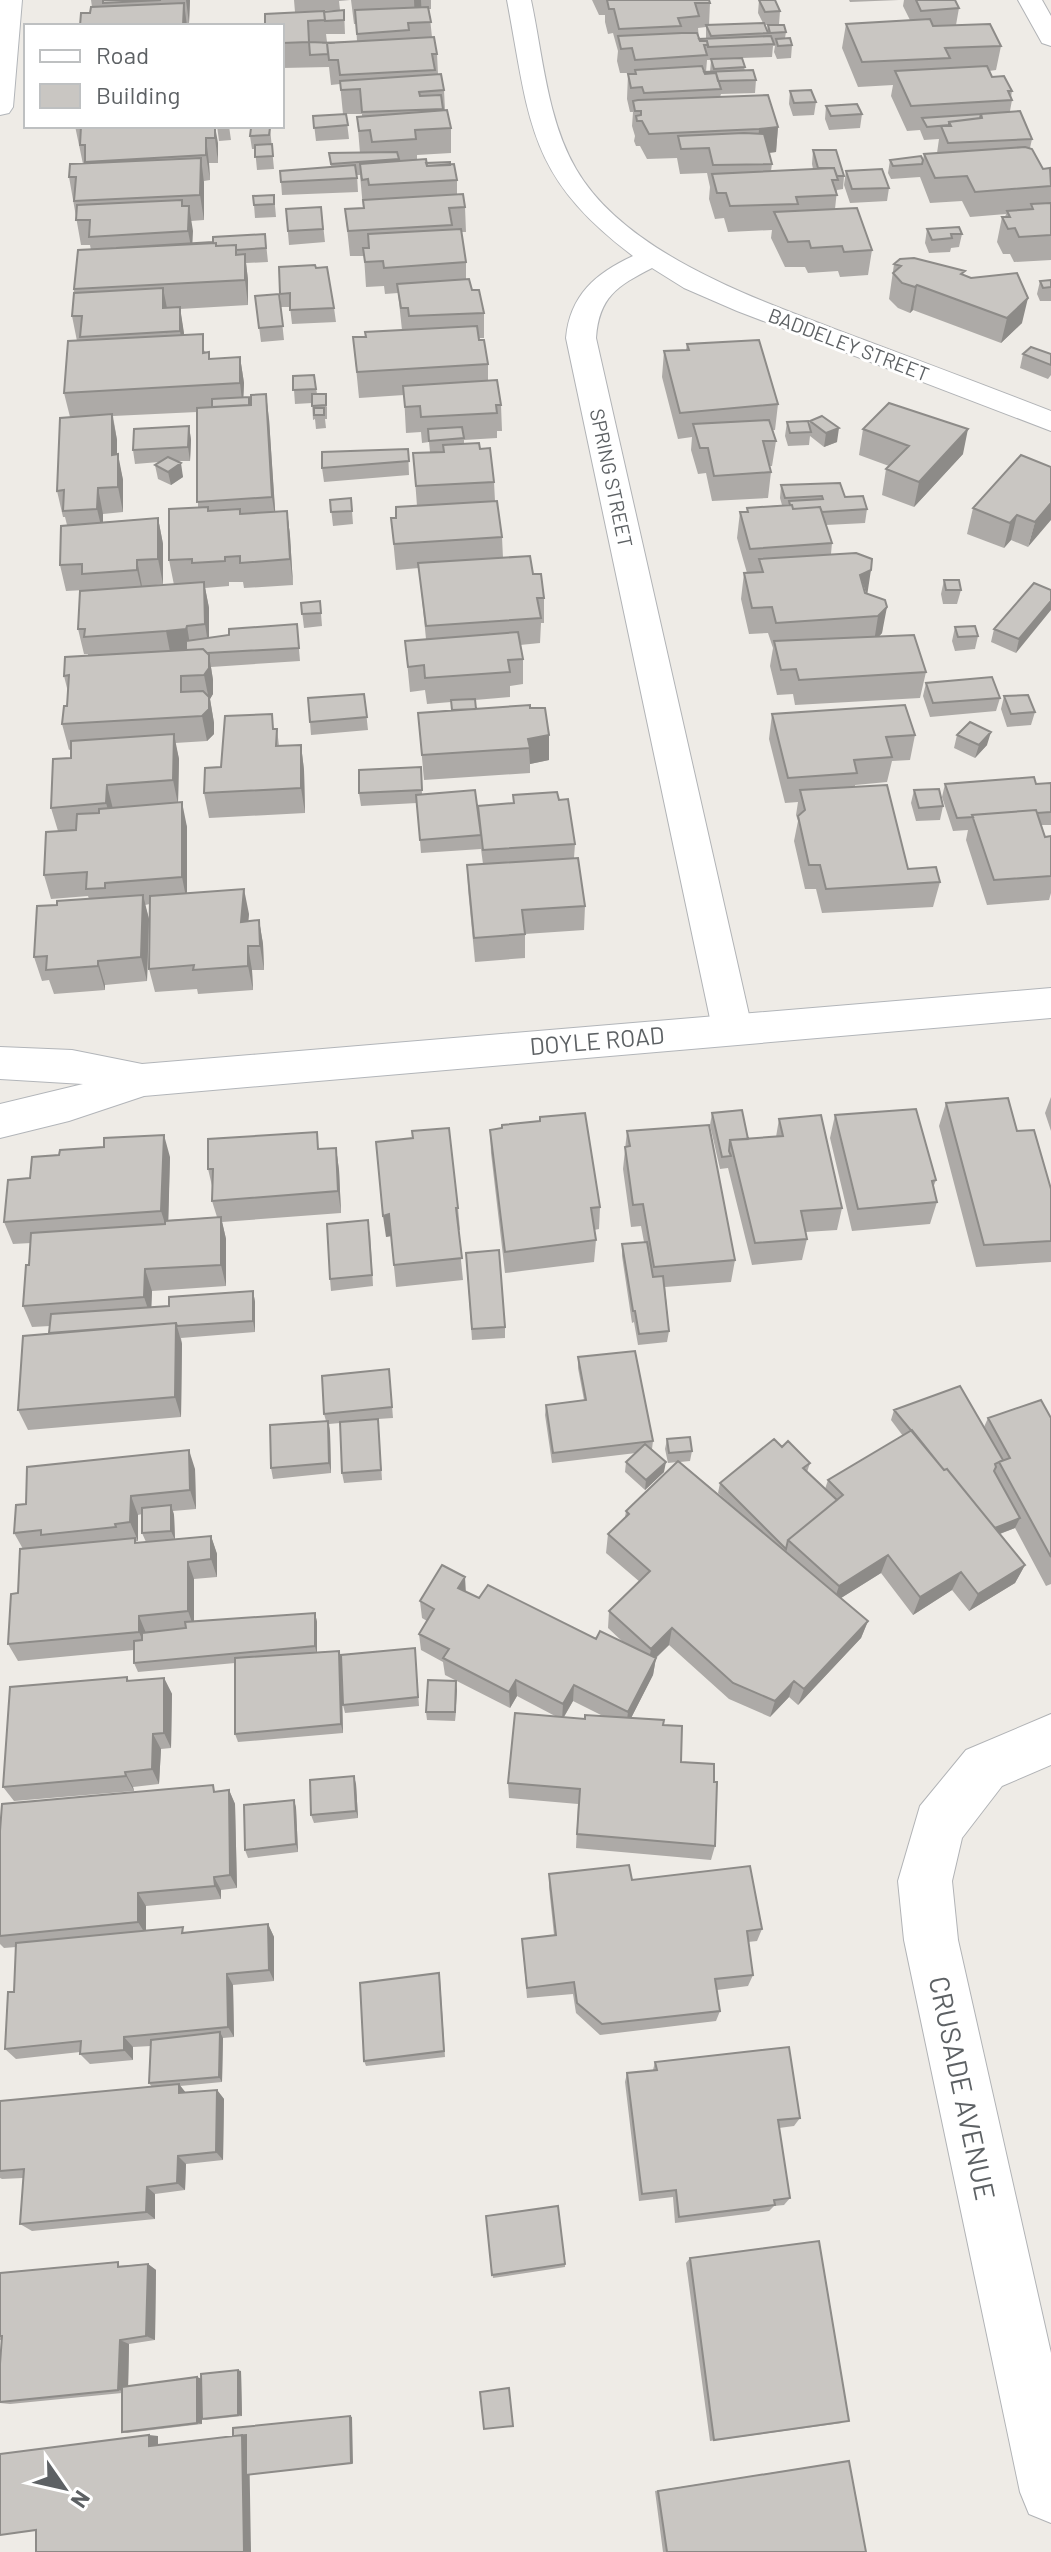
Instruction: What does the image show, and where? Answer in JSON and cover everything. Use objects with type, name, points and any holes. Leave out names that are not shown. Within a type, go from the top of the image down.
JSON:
[{"type":"street","points":[[0,107],[10,0]]},
{"type":"street","points":[[519,0],[545,122],[562,169],[586,201],[653,257]]},
{"type":"street","points":[[1030,0],[1051,38]]},
{"type":"street","name":"BADDELEY STREET","points":[[653,257],[694,282],[747,305],[1051,422]]},
{"type":"street","name":"SPRING STREET","points":[[653,257],[617,275],[593,296],[581,320],[581,338],[732,1028]]},
{"type":"street","name":"DOYLE ROAD","points":[[0,1121],[69,1105],[143,1080],[1051,1003]]},
{"type":"street","name":"DOYLE ROAD","points":[[0,1063],[72,1066],[143,1080]]},
{"type":"street","name":"CRUSADE AVENUE","points":[[1051,1739],[984,1768],[939,1825],[925,1881],[931,1940],[1051,2492]]},
{"type":"building","points":[[103,0],[161,0],[103,3]]},
{"type":"building","points":[[607,0],[709,0],[710,3],[695,3],[699,16],[678,18],[681,26],[619,29],[614,9],[609,9]]},
{"type":"building","points":[[759,0],[775,0],[780,11],[765,12]]},
{"type":"building","points":[[916,0],[955,0],[959,8],[921,11]]},
{"type":"building","points":[[184,3],[183,24],[80,24],[81,13],[90,13],[91,7]]},
{"type":"building","points":[[428,7],[431,22],[408,23],[409,30],[357,34],[355,10]]},
{"type":"building","points":[[344,10],[344,20],[325,21],[324,12]]},
{"type":"building","points":[[324,11],[325,20],[308,21],[309,42],[284,43],[284,24],[265,24],[265,14]]},
{"type":"building","points":[[930,19],[933,26],[990,24],[1001,46],[945,48],[950,58],[862,62],[846,24]]},
{"type":"building","points":[[764,23],[768,33],[711,36],[706,25]]},
{"type":"building","points":[[768,25],[784,25],[786,32],[770,33]]},
{"type":"building","points":[[697,33],[700,41],[707,41],[708,45],[704,45],[707,55],[635,60],[632,48],[621,49],[618,36]]},
{"type":"building","points":[[771,36],[774,44],[708,47],[707,41],[699,39]]},
{"type":"building","points":[[434,37],[437,54],[432,54],[435,70],[340,75],[338,60],[329,60],[327,43]]},
{"type":"building","points":[[790,38],[792,45],[778,46],[776,39]]},
{"type":"building","points":[[309,42],[334,43],[327,43],[328,54],[310,55]]},
{"type":"building","points":[[742,58],[745,67],[714,69],[711,59]]},
{"type":"building","points":[[702,66],[705,74],[716,73],[721,89],[644,93],[642,87],[631,88],[628,74],[636,74],[635,70]]},
{"type":"building","points":[[987,66],[992,77],[1004,76],[1012,91],[1008,91],[1012,100],[911,106],[895,71]]},
{"type":"building","points":[[753,70],[756,80],[718,81],[716,73],[704,72]]},
{"type":"building","points":[[441,74],[444,90],[419,92],[420,96],[441,95],[443,109],[362,112],[360,89],[341,90],[340,81]]},
{"type":"building","points":[[811,90],[816,102],[794,103],[790,91]]},
{"type":"building","points":[[768,95],[778,127],[649,134],[642,121],[637,121],[636,116],[641,115],[641,111],[635,111],[633,101],[638,100]]},
{"type":"building","points":[[857,104],[862,114],[831,116],[826,106]]},
{"type":"building","points":[[447,110],[451,128],[415,130],[416,139],[372,142],[370,130],[359,131],[357,117]]},
{"type":"building","points":[[1020,111],[1032,139],[948,143],[941,126],[982,118],[981,114]]},
{"type":"building","points":[[346,114],[348,125],[314,128],[313,116]]},
{"type":"building","points":[[981,114],[980,118],[927,127],[922,118]]},
{"type":"building","points":[[81,128],[215,128],[215,138],[206,138],[206,155],[85,162],[85,145],[80,145]]},
{"type":"building","points":[[251,128],[270,128],[269,135],[250,136]]},
{"type":"building","points":[[764,134],[772,164],[713,165],[709,148],[681,149],[678,136]]},
{"type":"building","points":[[272,144],[273,156],[255,157],[255,145]]},
{"type":"building","points":[[1032,149],[1043,169],[1050,168],[1051,186],[975,192],[967,176],[935,178],[924,154]]},
{"type":"building","points":[[813,150],[836,150],[844,176],[837,176],[834,168],[818,168]]},
{"type":"building","points":[[397,152],[399,159],[331,164],[329,153]]},
{"type":"building","points":[[921,156],[922,164],[893,166],[890,160]]},
{"type":"building","points":[[201,158],[200,195],[74,201],[76,177],[69,177],[70,164]]},
{"type":"building","points":[[426,159],[427,166],[454,164],[457,180],[369,185],[368,179],[362,180],[360,164]]},
{"type":"building","points":[[450,162],[450,165],[427,166],[426,163]]},
{"type":"building","points":[[355,165],[357,178],[281,182],[280,171]]},
{"type":"building","points":[[834,168],[838,180],[832,180],[837,195],[796,197],[798,204],[730,206],[726,193],[717,193],[712,174]]},
{"type":"building","points":[[882,169],[889,188],[852,189],[846,171]]},
{"type":"building","points":[[463,194],[465,207],[449,208],[452,225],[348,231],[345,209],[364,208],[363,200]]},
{"type":"building","points":[[274,195],[274,204],[254,205],[253,196]]},
{"type":"building","points":[[182,200],[182,206],[189,206],[188,231],[89,237],[90,220],[76,220],[77,205]]},
{"type":"building","points":[[1051,203],[1051,235],[1019,237],[1015,228],[1008,229],[1002,217],[1010,217],[1007,211],[1033,209],[1031,204]]},
{"type":"building","points":[[321,207],[323,229],[288,231],[286,209]]},
{"type":"building","points":[[857,208],[872,250],[844,252],[842,246],[811,248],[809,241],[788,242],[774,212]]},
{"type":"building","points":[[959,227],[962,234],[932,240],[927,229]]},
{"type":"building","points":[[461,229],[466,262],[384,268],[383,261],[365,262],[363,248],[369,248],[368,234]]},
{"type":"building","points":[[265,234],[266,248],[236,250],[236,245],[216,246],[216,243],[116,248],[213,242],[213,237]]},
{"type":"building","points":[[216,243],[216,246],[236,245],[236,255],[245,254],[245,280],[74,289],[78,250]]},
{"type":"building","points":[[914,258],[965,271],[961,274],[971,278],[1017,273],[1028,298],[1007,318],[917,285],[902,283],[893,273],[901,266],[894,264],[900,259]]},
{"type":"building","points":[[315,265],[316,268],[327,267],[334,308],[290,310],[290,293],[280,294],[279,267]]},
{"type":"building","points":[[469,279],[472,290],[479,290],[484,313],[409,316],[408,308],[401,308],[397,284]]},
{"type":"building","points":[[1051,280],[1051,287],[1043,288],[1040,281]]},
{"type":"building","points":[[163,288],[163,308],[180,307],[180,331],[80,337],[82,316],[72,316],[74,293]]},
{"type":"building","points":[[279,294],[283,326],[259,328],[255,296]]},
{"type":"building","points":[[477,326],[479,340],[484,340],[488,364],[357,372],[353,337],[366,337],[365,332]]},
{"type":"building","points":[[203,334],[203,353],[209,352],[209,359],[240,357],[240,383],[64,393],[68,341]]},
{"type":"building","points":[[759,340],[778,404],[680,413],[664,351],[689,350],[687,344]]},
{"type":"building","points":[[1031,347],[1051,354],[1051,365],[1023,354]]},
{"type":"building","points":[[314,375],[316,389],[293,390],[293,376]]},
{"type":"building","points":[[497,380],[501,405],[496,405],[497,413],[421,417],[420,406],[405,407],[403,386]]},
{"type":"building","points":[[266,394],[272,497],[197,502],[197,408],[251,405],[251,395]]},
{"type":"building","points":[[312,394],[326,394],[326,405],[312,406]]},
{"type":"building","points":[[249,397],[249,405],[212,407],[212,399]]},
{"type":"building","points":[[889,403],[968,429],[919,482],[886,469],[909,446],[863,429]]},
{"type":"building","points":[[314,408],[324,408],[324,415],[314,415]]},
{"type":"building","points":[[112,414],[112,455],[118,454],[118,487],[98,488],[97,509],[63,511],[64,490],[57,491],[60,418]]},
{"type":"building","points":[[822,416],[839,428],[826,433],[810,421]]},
{"type":"building","points":[[769,420],[776,441],[763,441],[771,472],[714,476],[708,448],[700,448],[693,424]]},
{"type":"building","points":[[808,421],[811,432],[790,433],[787,422]]},
{"type":"building","points":[[189,426],[188,447],[133,450],[134,429]]},
{"type":"building","points":[[462,427],[464,438],[429,441],[428,429]]},
{"type":"building","points":[[479,443],[480,449],[490,448],[494,482],[416,486],[413,453],[444,452],[443,445]]},
{"type":"building","points":[[408,449],[409,461],[322,468],[322,452]]},
{"type":"building","points":[[1021,455],[1051,467],[1051,503],[1035,522],[1017,515],[1010,523],[973,508]]},
{"type":"building","points":[[168,457],[181,463],[168,472],[155,465]]},
{"type":"building","points":[[840,483],[845,497],[863,496],[867,509],[822,512],[820,507],[793,509],[789,501],[823,499],[822,496],[785,498],[781,485]]},
{"type":"building","points":[[351,498],[352,511],[331,512],[330,500]]},
{"type":"building","points":[[497,501],[502,537],[394,544],[391,518],[396,518],[396,507]]},
{"type":"building","points":[[792,505],[793,509],[820,507],[832,543],[750,549],[740,512],[748,512],[747,508]]},
{"type":"building","points":[[208,507],[208,511],[240,509],[240,514],[287,511],[290,559],[240,563],[240,556],[225,557],[225,561],[192,563],[192,559],[169,560],[169,509]]},
{"type":"building","points":[[158,518],[158,559],[137,560],[137,570],[82,574],[82,564],[60,565],[61,526]]},
{"type":"building","points":[[856,553],[872,559],[871,570],[860,575],[865,593],[885,600],[887,607],[878,616],[776,623],[772,607],[752,608],[744,573],[763,572],[759,559]]},
{"type":"building","points":[[530,556],[533,574],[541,574],[544,598],[537,598],[541,618],[426,626],[418,563]]},
{"type":"building","points":[[944,580],[959,580],[961,590],[946,590]]},
{"type":"building","points":[[204,582],[205,624],[187,626],[186,629],[84,637],[85,629],[78,629],[80,591]]},
{"type":"building","points":[[1034,583],[1051,590],[1051,601],[1019,639],[994,629]]},
{"type":"building","points":[[320,601],[321,613],[302,614],[301,603]]},
{"type":"building","points":[[297,624],[299,648],[207,653],[203,649],[186,650],[186,641],[229,635],[229,629]]},
{"type":"building","points":[[975,626],[978,636],[958,637],[955,627]]},
{"type":"building","points":[[518,632],[523,659],[508,660],[510,672],[425,678],[424,665],[408,667],[405,641]]},
{"type":"building","points":[[914,635],[926,672],[799,680],[796,669],[781,670],[774,641]]},
{"type":"building","points":[[203,649],[209,655],[209,668],[204,675],[181,676],[181,692],[203,691],[209,697],[209,709],[202,716],[62,724],[64,706],[67,706],[69,675],[64,676],[65,657]]},
{"type":"building","points":[[992,677],[1000,698],[933,703],[926,683]]},
{"type":"building","points":[[364,694],[367,717],[310,722],[308,698]]},
{"type":"building","points":[[1028,695],[1035,712],[1011,714],[1004,696]]},
{"type":"building","points":[[475,699],[476,709],[452,710],[451,700]]},
{"type":"building","points":[[530,705],[530,708],[545,708],[549,735],[528,739],[530,748],[422,755],[418,713]]},
{"type":"building","points":[[905,705],[915,735],[886,737],[892,757],[854,760],[857,773],[788,778],[772,714]]},
{"type":"building","points":[[272,714],[273,729],[277,729],[276,746],[301,745],[301,788],[204,793],[205,768],[221,767],[225,716]]},
{"type":"building","points":[[970,722],[991,732],[979,745],[957,735]]},
{"type":"building","points":[[174,734],[173,780],[107,785],[106,803],[51,808],[53,759],[71,758],[71,741]]},
{"type":"building","points":[[421,767],[422,790],[359,793],[359,770]]},
{"type":"building","points":[[1034,777],[1036,784],[1051,783],[1051,812],[1037,813],[1036,810],[957,818],[945,784]]},
{"type":"building","points":[[887,785],[908,869],[936,867],[940,882],[826,889],[820,865],[809,865],[798,816],[805,810],[800,790]]},
{"type":"building","points":[[939,789],[943,806],[919,808],[914,790]]},
{"type":"building","points":[[475,790],[481,835],[420,840],[416,795]]},
{"type":"building","points":[[557,792],[559,800],[568,799],[575,844],[483,850],[478,806],[514,803],[513,795]]},
{"type":"building","points":[[182,802],[182,877],[105,883],[105,888],[86,889],[87,872],[44,875],[46,832],[76,830],[77,814],[99,813],[99,809]]},
{"type":"building","points":[[1036,810],[1045,837],[1051,836],[1051,876],[994,880],[972,815]]},
{"type":"building","points":[[578,858],[585,906],[522,910],[525,934],[474,938],[467,865]]},
{"type":"building","points":[[244,889],[241,922],[259,920],[260,946],[248,946],[248,966],[193,970],[194,965],[149,969],[150,896]]},
{"type":"building","points":[[143,895],[141,957],[98,961],[98,966],[46,970],[47,956],[34,957],[37,906],[57,905],[57,901]]},
{"type":"building","points":[[1008,1098],[1017,1131],[1034,1130],[1051,1189],[1051,1241],[984,1245],[946,1103]]},
{"type":"building","points":[[916,1109],[936,1180],[932,1181],[937,1202],[858,1209],[835,1115]]},
{"type":"building","points":[[742,1110],[748,1139],[730,1140],[731,1156],[722,1157],[712,1113]]},
{"type":"building","points":[[585,1113],[600,1207],[591,1208],[596,1240],[505,1252],[490,1130],[502,1128],[502,1125],[540,1121],[540,1117]]},
{"type":"building","points":[[821,1115],[842,1208],[801,1211],[807,1239],[755,1243],[730,1140],[783,1136],[779,1119]]},
{"type":"building","points":[[709,1125],[735,1260],[654,1267],[643,1204],[633,1205],[625,1147],[630,1146],[627,1131]]},
{"type":"building","points":[[449,1128],[462,1258],[394,1265],[389,1214],[383,1216],[376,1142],[413,1138],[412,1131]]},
{"type":"building","points":[[317,1132],[318,1149],[336,1148],[338,1191],[212,1201],[213,1169],[208,1169],[208,1139]]},
{"type":"building","points":[[164,1135],[161,1211],[4,1222],[8,1180],[30,1178],[32,1157],[59,1155],[60,1150],[104,1147],[104,1138]]},
{"type":"building","points":[[221,1217],[221,1265],[145,1269],[144,1297],[23,1306],[31,1233]]},
{"type":"building","points":[[368,1220],[372,1275],[330,1279],[327,1224]]},
{"type":"building","points":[[647,1242],[653,1277],[663,1276],[669,1331],[639,1334],[622,1244]]},
{"type":"building","points":[[499,1250],[505,1327],[472,1329],[466,1253]]},
{"type":"building","points":[[253,1291],[253,1321],[177,1326],[176,1323],[49,1333],[51,1314],[169,1306],[169,1297]]},
{"type":"building","points":[[176,1323],[175,1397],[18,1410],[23,1336]]},
{"type":"building","points":[[635,1351],[653,1441],[553,1453],[546,1405],[586,1400],[578,1357]]},
{"type":"building","points":[[389,1369],[392,1407],[324,1414],[322,1376]]},
{"type":"building","points":[[960,1386],[1003,1460],[995,1464],[994,1471],[1020,1518],[995,1528],[894,1410]]},
{"type":"building","points":[[1041,1400],[1051,1418],[1051,1557],[999,1462],[1010,1458],[988,1418]]},
{"type":"building","points":[[378,1419],[381,1470],[342,1473],[340,1422]]},
{"type":"building","points":[[328,1421],[329,1463],[271,1468],[270,1425]]},
{"type":"building","points":[[912,1430],[1025,1565],[978,1594],[961,1572],[920,1597],[888,1555],[839,1586],[788,1540],[843,1495],[828,1480]]},
{"type":"building","points":[[690,1437],[692,1451],[669,1453],[667,1439]]},
{"type":"building","points":[[774,1439],[782,1447],[788,1441],[810,1463],[803,1468],[837,1500],[788,1540],[786,1549],[720,1483]]},
{"type":"building","points":[[645,1444],[666,1462],[646,1480],[626,1462]]},
{"type":"building","points":[[189,1450],[190,1490],[131,1496],[130,1522],[115,1524],[116,1527],[41,1535],[41,1530],[14,1533],[16,1505],[26,1504],[27,1467]]},
{"type":"building","points":[[678,1461],[868,1621],[804,1689],[794,1681],[775,1701],[733,1683],[672,1628],[651,1649],[609,1611],[650,1571],[608,1534],[629,1514],[626,1511]]},
{"type":"building","points":[[171,1505],[171,1531],[142,1533],[142,1508]]},
{"type":"building","points":[[211,1536],[211,1559],[188,1562],[188,1611],[139,1616],[139,1632],[8,1644],[11,1594],[18,1593],[20,1549],[135,1538],[135,1543]]},
{"type":"building","points":[[442,1565],[465,1577],[458,1588],[479,1598],[488,1585],[596,1639],[600,1631],[656,1658],[628,1712],[574,1685],[563,1704],[516,1680],[509,1692],[443,1658],[449,1649],[419,1634],[434,1609],[420,1601]]},
{"type":"building","points":[[315,1613],[315,1646],[134,1663],[134,1641],[142,1640],[142,1633],[186,1628],[185,1622]]},
{"type":"building","points":[[415,1648],[418,1697],[343,1705],[341,1655]]},
{"type":"building","points":[[339,1651],[341,1724],[235,1734],[235,1658]]},
{"type":"building","points":[[127,1677],[127,1681],[164,1678],[164,1733],[153,1734],[152,1769],[125,1772],[126,1776],[3,1787],[10,1687]]},
{"type":"building","points":[[428,1680],[456,1681],[455,1712],[426,1712]]},
{"type":"building","points":[[515,1713],[585,1719],[585,1715],[664,1720],[663,1725],[682,1726],[681,1762],[714,1764],[714,1782],[717,1782],[715,1846],[577,1834],[580,1789],[508,1783]]},
{"type":"building","points":[[354,1776],[356,1811],[311,1815],[310,1780]]},
{"type":"building","points":[[213,1785],[214,1792],[229,1790],[230,1875],[214,1877],[215,1886],[138,1893],[138,1922],[0,1936],[2,1804]]},
{"type":"building","points":[[294,1800],[296,1844],[245,1850],[244,1805]]},
{"type":"building","points":[[629,1865],[632,1880],[750,1866],[762,1929],[747,1931],[753,1975],[715,1979],[720,2011],[602,2024],[577,2003],[574,1982],[527,1988],[522,1939],[556,1935],[549,1874]]},
{"type":"building","points":[[268,1924],[269,1970],[227,1974],[228,2027],[124,2037],[124,2050],[80,2054],[81,2041],[5,2049],[8,1992],[14,1992],[16,1943],[183,1927],[182,1933]]},
{"type":"building","points":[[439,1973],[444,2051],[364,2061],[360,1983]]},
{"type":"building","points":[[220,2032],[219,2077],[149,2083],[151,2040]]},
{"type":"building","points":[[789,2047],[800,2118],[778,2120],[790,2198],[774,2200],[775,2205],[679,2217],[676,2190],[642,2194],[627,2073],[657,2070],[655,2062]]},
{"type":"building","points":[[179,2084],[179,2093],[217,2090],[216,2152],[178,2156],[177,2183],[147,2187],[146,2212],[20,2224],[24,2169],[0,2171],[0,2101]]},
{"type":"building","points":[[558,2206],[565,2264],[492,2275],[486,2216]]},
{"type":"building","points":[[819,2241],[849,2421],[714,2440],[690,2258]]},
{"type":"building","points":[[118,2262],[118,2267],[148,2264],[146,2336],[120,2340],[118,2390],[0,2402],[0,2273]]},
{"type":"building","points":[[238,2370],[238,2415],[202,2419],[201,2374]]},
{"type":"building","points":[[197,2377],[197,2423],[122,2432],[122,2387]]},
{"type":"building","points":[[509,2388],[513,2426],[484,2429],[480,2392]]},
{"type":"building","points":[[350,2416],[351,2463],[246,2475],[246,2435],[233,2436],[233,2428]]},
{"type":"building","points":[[149,2435],[149,2446],[242,2435],[244,2552],[36,2552],[36,2530],[0,2535],[0,2454]]},
{"type":"building","points":[[849,2461],[866,2552],[667,2552],[658,2491]]}]
